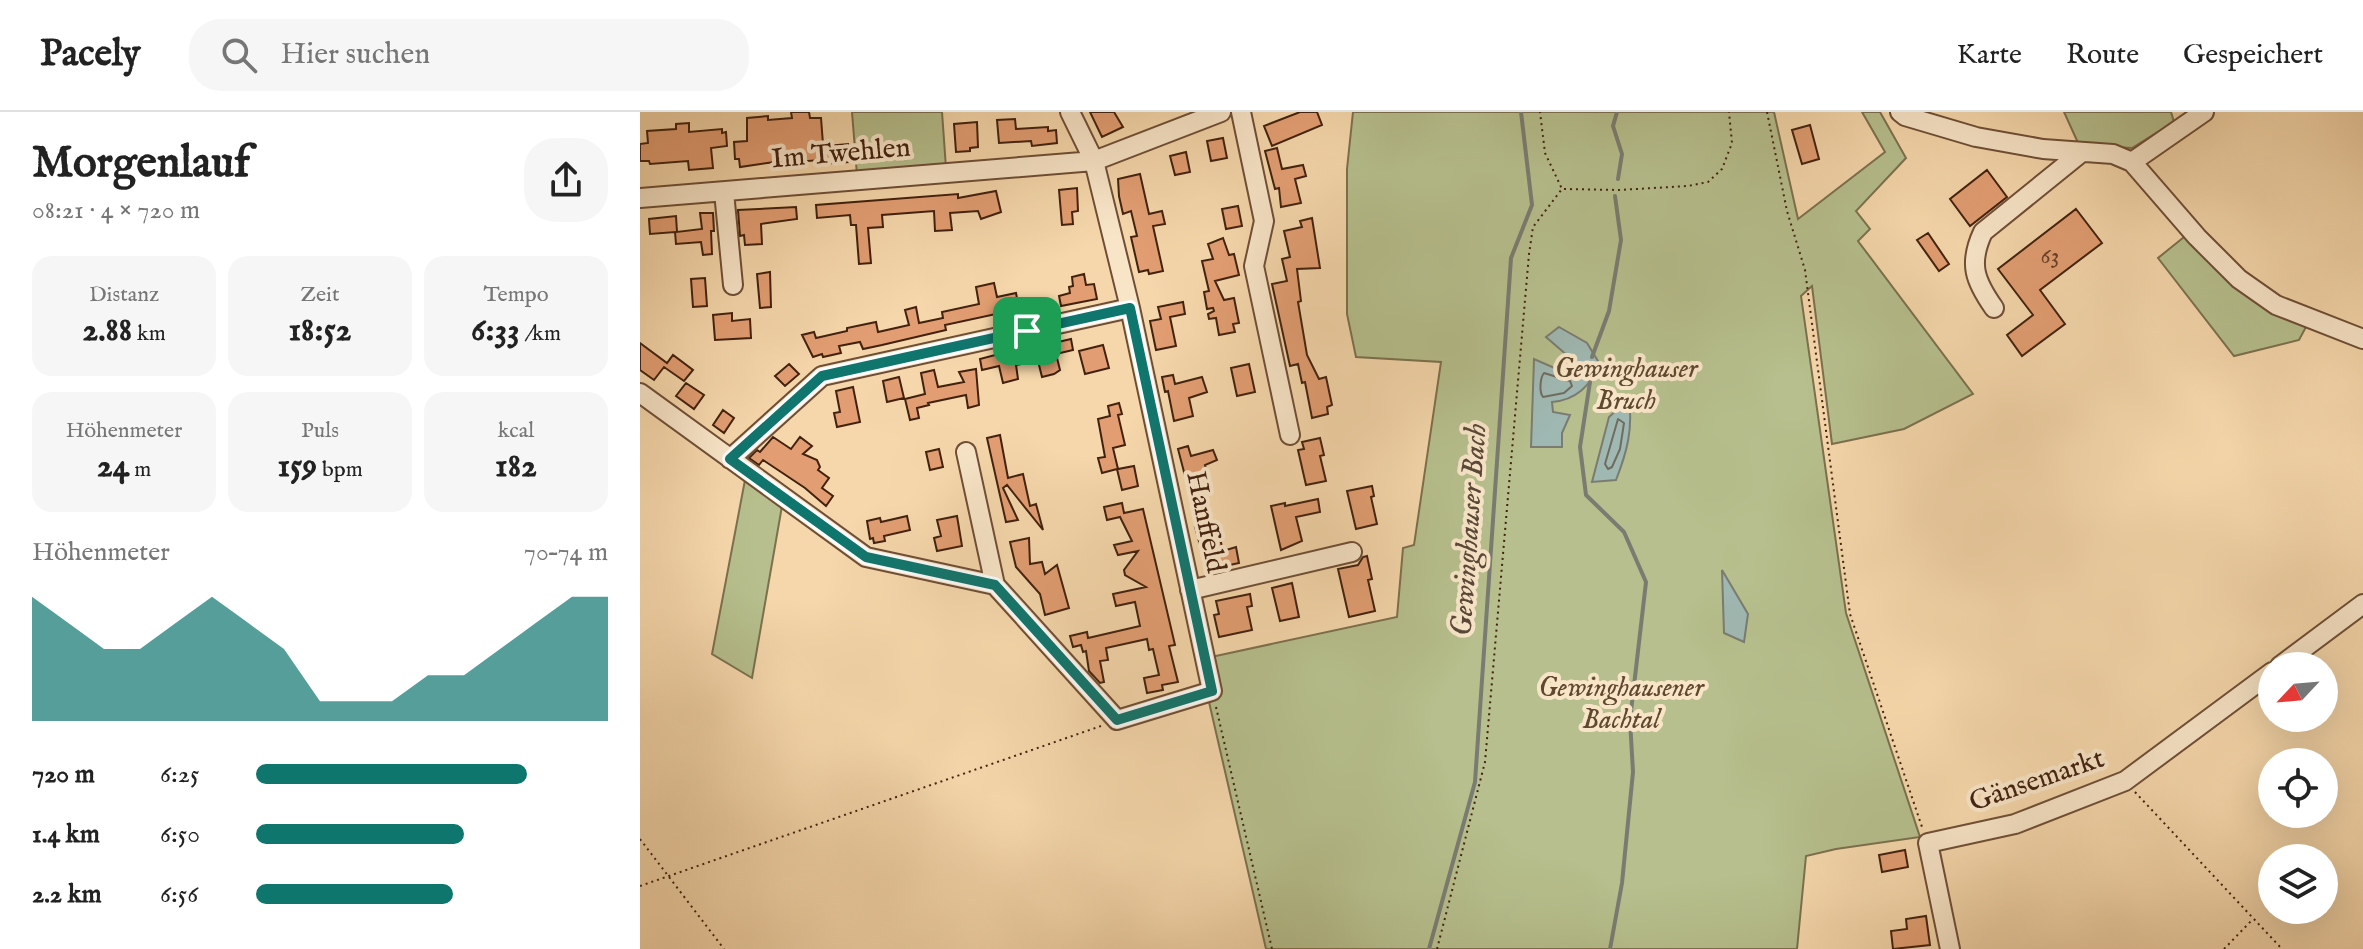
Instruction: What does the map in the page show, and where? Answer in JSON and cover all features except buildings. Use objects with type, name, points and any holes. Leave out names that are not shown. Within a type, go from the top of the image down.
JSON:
[{"type":"street","name":"Hanffeld","points":[[1070,112],[1094,161],[1130,308],[1212,691]]},
{"type":"street","name":"Im Twehlen","points":[[640,198],[1094,161],[1221,112]]},
{"type":"street","points":[[1241,112],[1264,221],[1254,266],[1290,435]]},
{"type":"street","points":[[1900,112],[1976,137],[2043,149],[2113,154],[2132,162],[2197,237],[2239,279],[2276,305],[2363,339]]},
{"type":"street","points":[[2132,162],[2204,112]]},
{"type":"street","points":[[1994,308],[1976,277],[1975,248],[1983,232],[2082,152]]},
{"type":"street","points":[[724,192],[733,285]]},
{"type":"street","points":[[730,459],[822,376],[1130,308]]},
{"type":"street","points":[[640,393],[866,557],[995,585]]},
{"type":"street","points":[[966,452],[995,585],[1117,720],[1212,691]]},
{"type":"street","points":[[1190,590],[1352,552]]},
{"type":"street","points":[[2299,652],[2363,604]]},
{"type":"street","name":"Gänsemarkt","points":[[1928,843],[2015,824],[2125,781],[2258,682]]},
{"type":"street","points":[[1928,843],[1950,949]]},
{"type":"path","points":[[1540,112],[1545,153],[1562,189]]},
{"type":"path","points":[[1562,189],[1619,190],[1708,182],[1722,169],[1732,143],[1729,112]]},
{"type":"path","points":[[1767,112],[1787,211],[1805,270],[1850,614],[1928,843]]},
{"type":"path","points":[[1437,949],[1485,762],[1533,227],[1562,189]]},
{"type":"path","points":[[1212,691],[1272,949]]},
{"type":"path","points":[[640,886],[1117,720]]},
{"type":"path","points":[[2125,781],[2282,949]]},
{"type":"path","points":[[640,839],[724,949]]},
{"type":"path","points":[[2224,949],[2253,918]]},
{"type":"green space","points":[[852,112],[942,112],[946,168],[857,175]]},
{"type":"green space","name":"Gewinghausener Bachtal","points":[[1353,112],[1774,112],[1798,219],[1885,152],[1862,112],[1880,112],[1906,158],[1856,211],[1870,229],[1858,241],[1973,394],[1904,429],[1832,444],[1812,286],[1801,296],[1846,613],[1920,837],[1806,856],[1797,949],[1266,949],[1209,702],[1218,698],[1211,657],[1397,617],[1403,548],[1414,545],[1441,362],[1356,357],[1347,314],[1347,169]]},
{"type":"green space","points":[[2064,112],[2171,112],[2174,122],[2132,148],[2079,145]]},
{"type":"green space","points":[[2184,237],[2234,285],[2306,327],[2299,340],[2234,356],[2158,258]]},
{"type":"green space","points":[[745,480],[782,506],[752,678],[712,654]]},
{"type":"water","points":[[1559,327],[1587,343],[1601,366],[1581,391],[1552,402],[1553,412],[1570,415],[1562,433],[1562,447],[1531,447],[1534,359],[1566,373],[1576,363],[1546,337]]},
{"type":"water","points":[[1629,399],[1628,440],[1616,480],[1592,482],[1609,417]]},
{"type":"water","points":[[1722,570],[1748,614],[1744,642],[1724,633]]},
{"type":"waterway","name":"Gewinghauser Bach","points":[[1429,949],[1475,782],[1511,258],[1532,205],[1521,112]]},
{"type":"waterway","points":[[1617,112],[1613,126],[1622,154],[1618,179]]},
{"type":"waterway","points":[[1592,357],[1609,311],[1621,240],[1615,196]]},
{"type":"waterway","points":[[1590,382],[1580,447],[1586,495],[1624,532],[1646,582],[1630,720],[1633,772],[1622,883],[1610,949]]},
{"type":"route","points":[[1130,308],[1212,691],[1117,720],[995,585],[866,557],[730,459],[822,376],[1027,331],[1130,308]]},
{"type":"park label","name":"Gewinghauser Bruch","points":[[1626,385]]}]
